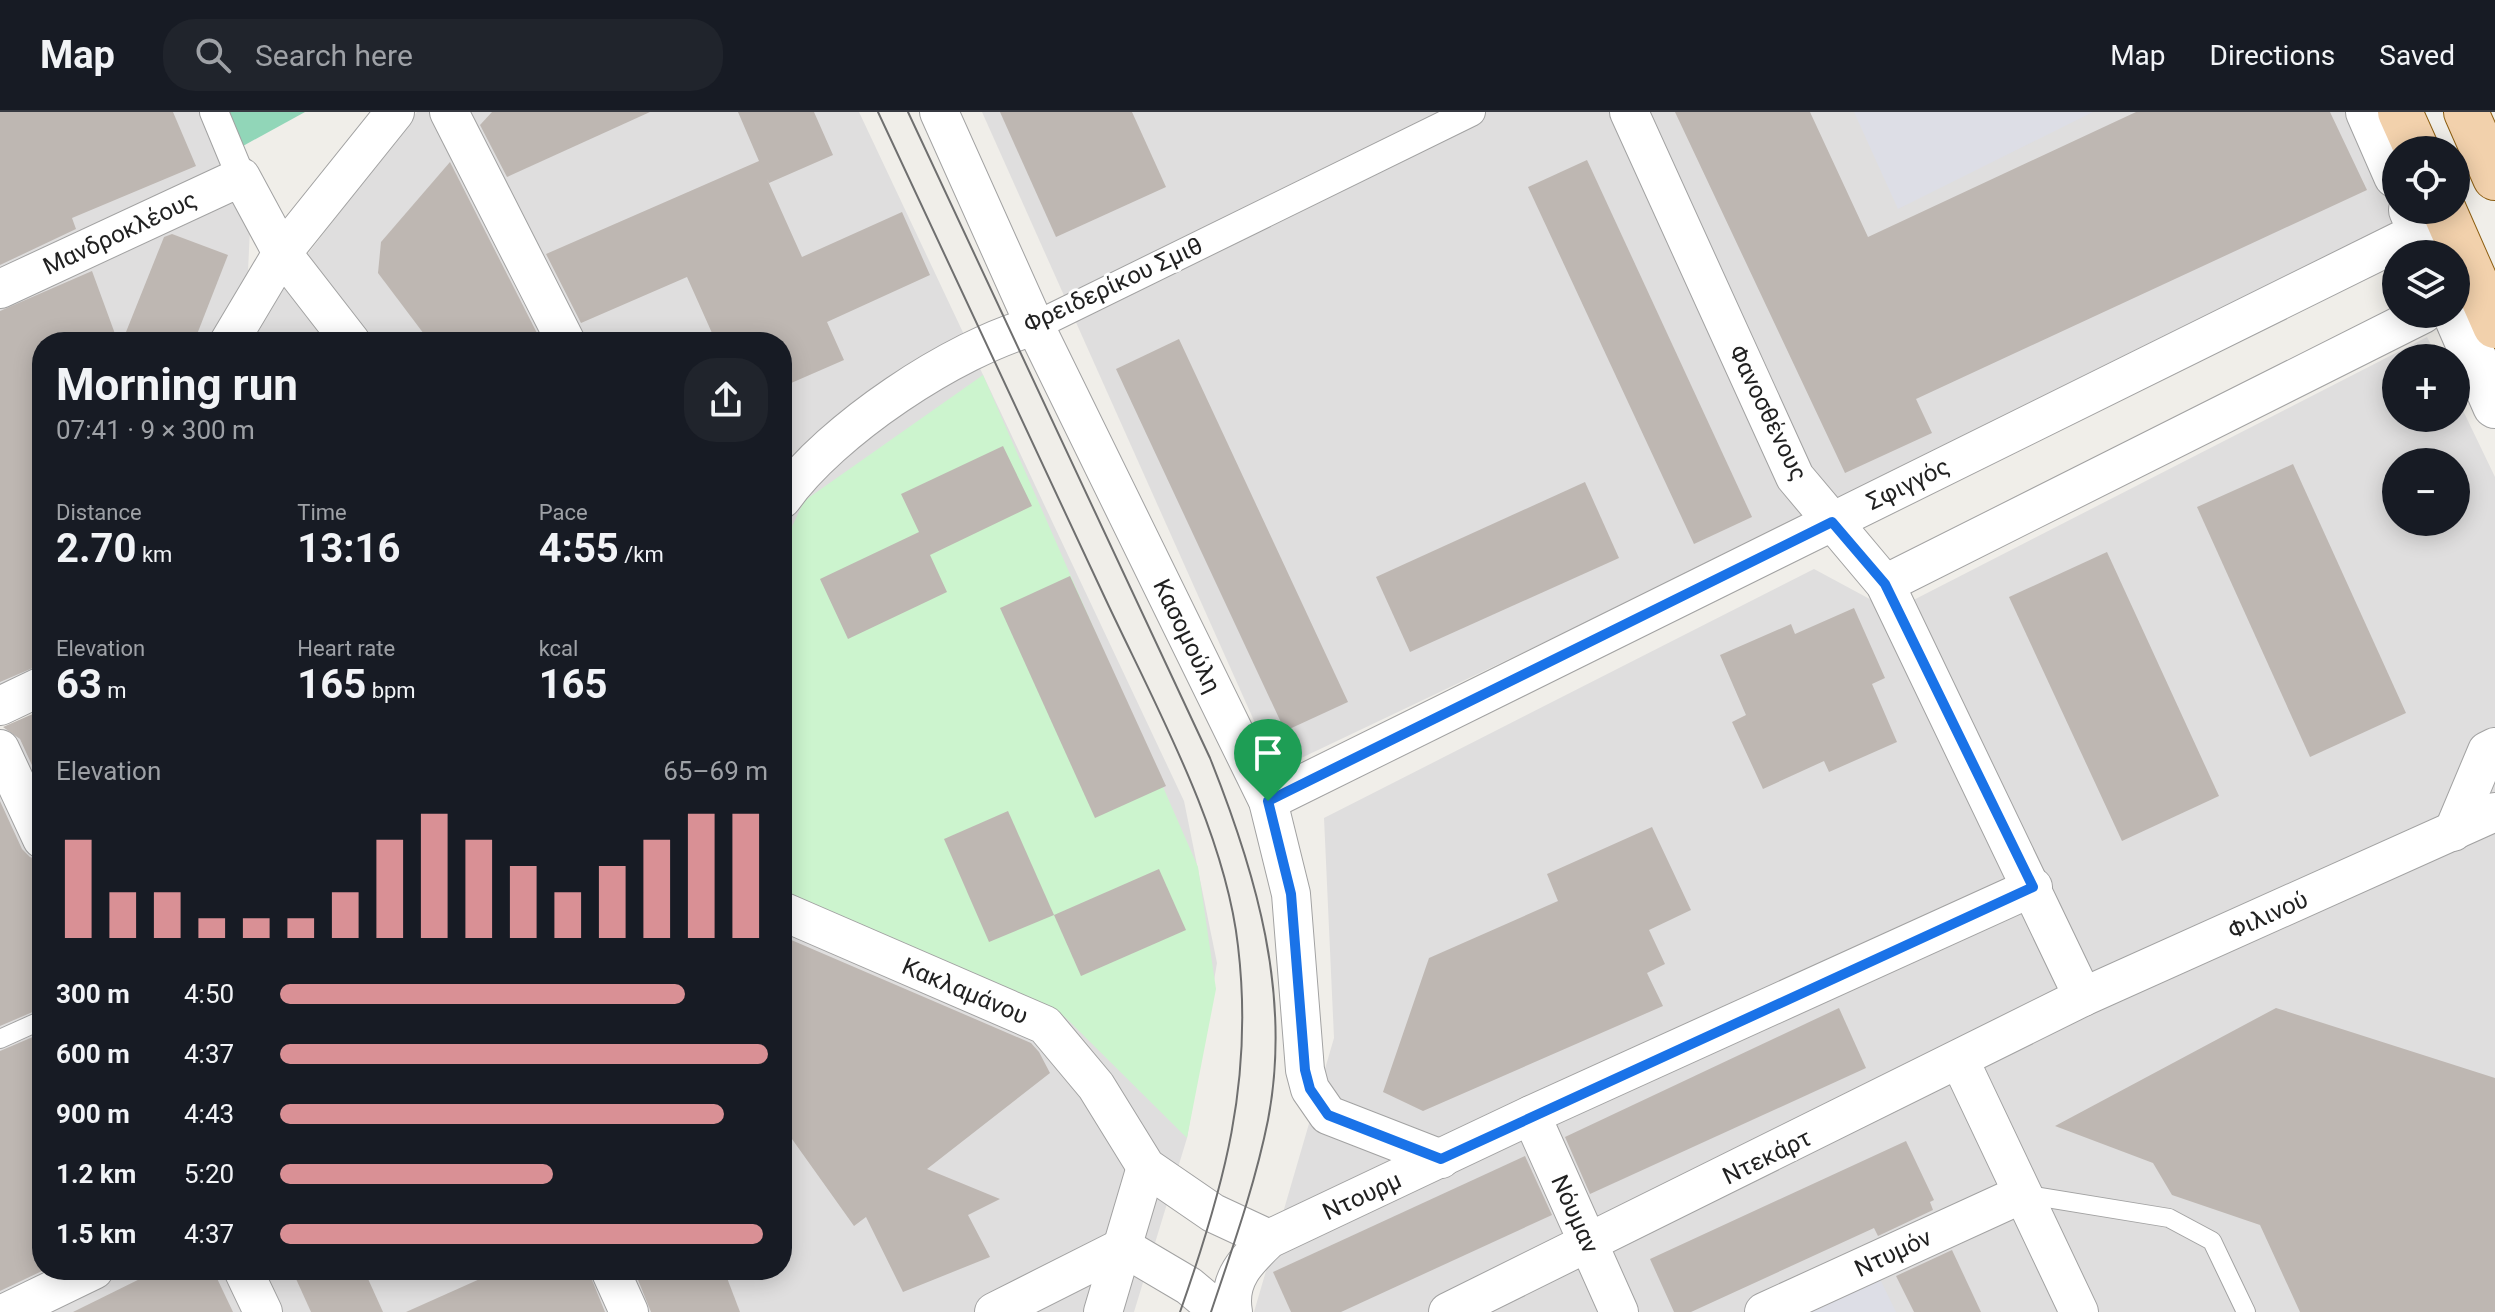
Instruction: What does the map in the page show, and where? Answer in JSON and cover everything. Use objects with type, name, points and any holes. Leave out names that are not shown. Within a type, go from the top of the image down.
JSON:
[{"type":"main road","points":[[2400,112],[2411,136]]},
{"type":"main road","points":[[2466,112],[2495,178]]},
{"type":"main road","points":[[2426,226],[2495,326]]},
{"type":"street","points":[[214,112],[241,177],[282,253],[343,332]]},
{"type":"street","points":[[235,332],[282,253],[395,112]]},
{"type":"street","points":[[449,112],[561,332]]},
{"type":"street","name":"Κασομούλη","points":[[939,112],[1035,326],[1268,801],[1291,894],[1310,1089],[1328,1115],[1441,1159]]},
{"type":"street","name":"Φρειδερίκου Σμιθ","points":[[792,488],[841,436],[896,394],[1011,332],[1035,326],[1471,112]]},
{"type":"street","name":"Φανοσθένους","points":[[1629,112],[1795,477],[1885,584],[2033,887],[2083,997]]},
{"type":"street","points":[[2368,112],[2382,144]]},
{"type":"street","name":"Μανδροκλέους","points":[[0,289],[241,177]]},
{"type":"street","name":"Σφιγγός","points":[[1268,801],[2426,226]]},
{"type":"street","points":[[1885,584],[2395,328]]},
{"type":"street","points":[[2461,328],[2495,406]]},
{"type":"street","points":[[0,706],[32,691]]},
{"type":"street","points":[[2453,832],[2487,751],[2495,747]]},
{"type":"street","points":[[0,749],[32,818]]},
{"type":"street","name":"Φιλινού","points":[[2083,997],[2495,812]]},
{"type":"street","name":"Ντουρμ","points":[[1233,1312],[1231,1297],[1241,1265],[1269,1239],[1531,1115],[2033,887]]},
{"type":"street","name":"Κακλαμάνου","points":[[792,915],[1045,1025],[1096,1086],[1146,1167],[1213,1213],[1269,1239]]},
{"type":"street","name":"Ντεκάρτ","points":[[1448,1312],[1960,1061],[2083,997]]},
{"type":"street","points":[[1960,1061],[2079,1312]]},
{"type":"street","name":"Νόυμαν","points":[[1531,1115],[1619,1312]]},
{"type":"street","points":[[1103,1312],[1146,1167]]},
{"type":"street","name":"Ντυμόν","points":[[1764,1312],[2022,1194]]},
{"type":"street","points":[[1123,1247],[1189,1286],[1220,1312]]},
{"type":"street","points":[[994,1312],[1123,1247]]},
{"type":"street","points":[[7,1312],[73,1280]]},
{"type":"street","points":[[248,1280],[263,1312]]},
{"type":"street","points":[[615,1280],[629,1312]]},
{"type":"lane","points":[[0,1039],[32,1025]]},
{"type":"lane","points":[[2022,1194],[2169,1218],[2212,1241],[2246,1312]]},
{"type":"shaded area","points":[[0,112],[201,112],[250,229],[248,271],[222,332],[32,332],[32,681],[0,697]]},
{"type":"shaded area","points":[[417,112],[859,112],[1184,801],[1217,963],[1187,1138],[1134,1312],[0,1312],[0,731],[32,716],[32,1280],[792,1280],[792,332],[254,332],[263,312]]},
{"type":"shaded area","points":[[982,112],[2350,112],[2382,184],[2382,224],[2400,224],[1833,505],[1276,770]]},
{"type":"shaded area","points":[[1854,112],[2093,112],[1898,209]]},
{"type":"shaded area","points":[[2427,337],[2431,344],[2413,344]]},
{"type":"shaded area","points":[[2382,360],[2382,432],[2470,432],[2470,425],[2495,477],[2495,1312],[1254,1312],[1334,1038],[1324,818],[1814,569],[1892,611]]},
{"type":"shaded area","points":[[1879,1277],[1896,1312],[1804,1312]]},
{"type":"green space","points":[[229,112],[305,112],[243,146]]},
{"type":"green space","points":[[983,375],[1198,867],[1216,989],[1187,1138],[1065,1017],[792,902],[792,527],[804,501]]},
{"type":"building","points":[[0,112],[173,112],[196,166],[72,218],[76,229],[0,265]]},
{"type":"building","points":[[492,112],[650,112],[507,177],[480,125]]},
{"type":"building","points":[[738,112],[814,112],[833,155],[769,183],[767,179],[802,257],[902,212],[930,275],[827,322],[844,360],[792,383],[792,332],[712,332],[687,277],[581,323],[546,254],[759,161]]},
{"type":"building","points":[[1000,112],[1132,112],[1166,187],[1056,237]]},
{"type":"building","points":[[1675,112],[1810,112],[1868,237],[2136,112],[2330,112],[2367,190],[1916,399],[1932,433],[1845,473]]},
{"type":"building","points":[[1587,160],[1752,517],[1694,544],[1528,187]]},
{"type":"building","points":[[450,162],[536,332],[422,332],[378,273],[381,242]]},
{"type":"building","points":[[172,234],[228,255],[198,332],[126,332],[164,237]]},
{"type":"building","points":[[92,271],[114,332],[32,332],[32,668],[0,682],[0,311]]},
{"type":"building","points":[[1179,339],[1348,702],[1285,731],[1116,369]]},
{"type":"building","points":[[1003,446],[1032,506],[930,555],[947,592],[848,639],[820,579],[919,532],[901,494]]},
{"type":"building","points":[[2293,464],[2406,713],[2310,757],[2197,507]]},
{"type":"building","points":[[1585,482],[1619,558],[1410,652],[1376,577]]},
{"type":"building","points":[[2107,552],[2219,796],[2122,841],[2009,597]]},
{"type":"building","points":[[1070,576],[1166,786],[1095,818],[1000,608]]},
{"type":"building","points":[[1854,608],[1885,678],[1872,684],[1897,742],[1829,772],[1824,761],[1763,789],[1732,722],[1746,715],[1720,655],[1791,624],[1795,634]]},
{"type":"building","points":[[32,714],[32,765],[20,739],[3,727]]},
{"type":"building","points":[[0,801],[22,849],[32,858],[32,1012],[0,1026]]},
{"type":"building","points":[[1008,811],[1054,915],[989,942],[944,839]]},
{"type":"building","points":[[1652,827],[1691,910],[1649,930],[1665,964],[1647,973],[1663,1006],[1423,1111],[1383,1092],[1429,958],[1558,901],[1547,874]]},
{"type":"building","points":[[1159,869],[1186,930],[1081,976],[1054,915]]},
{"type":"building","points":[[792,940],[1031,1043],[1050,1073],[927,1169],[1000,1199],[968,1215],[990,1257],[903,1292],[866,1217],[854,1226],[792,1139]]},
{"type":"building","points":[[1839,1008],[1866,1068],[1590,1194],[1565,1137]]},
{"type":"building","points":[[2276,1008],[2495,1078],[2495,1312],[2300,1312],[2260,1225],[2172,1195],[2153,1163],[2055,1126]]},
{"type":"building","points":[[32,1037],[32,1276],[0,1291],[0,1051]]},
{"type":"building","points":[[1906,1141],[1934,1200],[1930,1202],[1933,1210],[1878,1236],[1874,1228],[1691,1312],[1674,1312],[1650,1259]]},
{"type":"building","points":[[1525,1156],[1552,1215],[1341,1312],[1291,1312],[1273,1272]]},
{"type":"building","points":[[1952,1250],[1981,1312],[1914,1312],[1896,1276]]},
{"type":"building","points":[[138,1280],[218,1280],[233,1312],[73,1312]]},
{"type":"building","points":[[297,1280],[369,1280],[383,1312],[311,1312]]},
{"type":"building","points":[[478,1280],[592,1280],[605,1312],[406,1312]]},
{"type":"building","points":[[638,1280],[728,1280],[740,1312],[651,1312]]},
{"type":"tram line","points":[[878,112],[1185,768],[1219,857],[1231,902],[1242,995],[1238,1088],[1222,1177],[1180,1312]]},
{"type":"tram line","points":[[908,112],[1210,758],[1255,890],[1272,981],[1276,1027],[1274,1073],[1257,1169],[1211,1312]]},
{"type":"route","points":[[1832,522],[1885,584],[2033,887],[1531,1115],[1441,1159],[1328,1115],[1310,1089],[1305,1070],[1291,894],[1268,801],[1832,522]]}]
